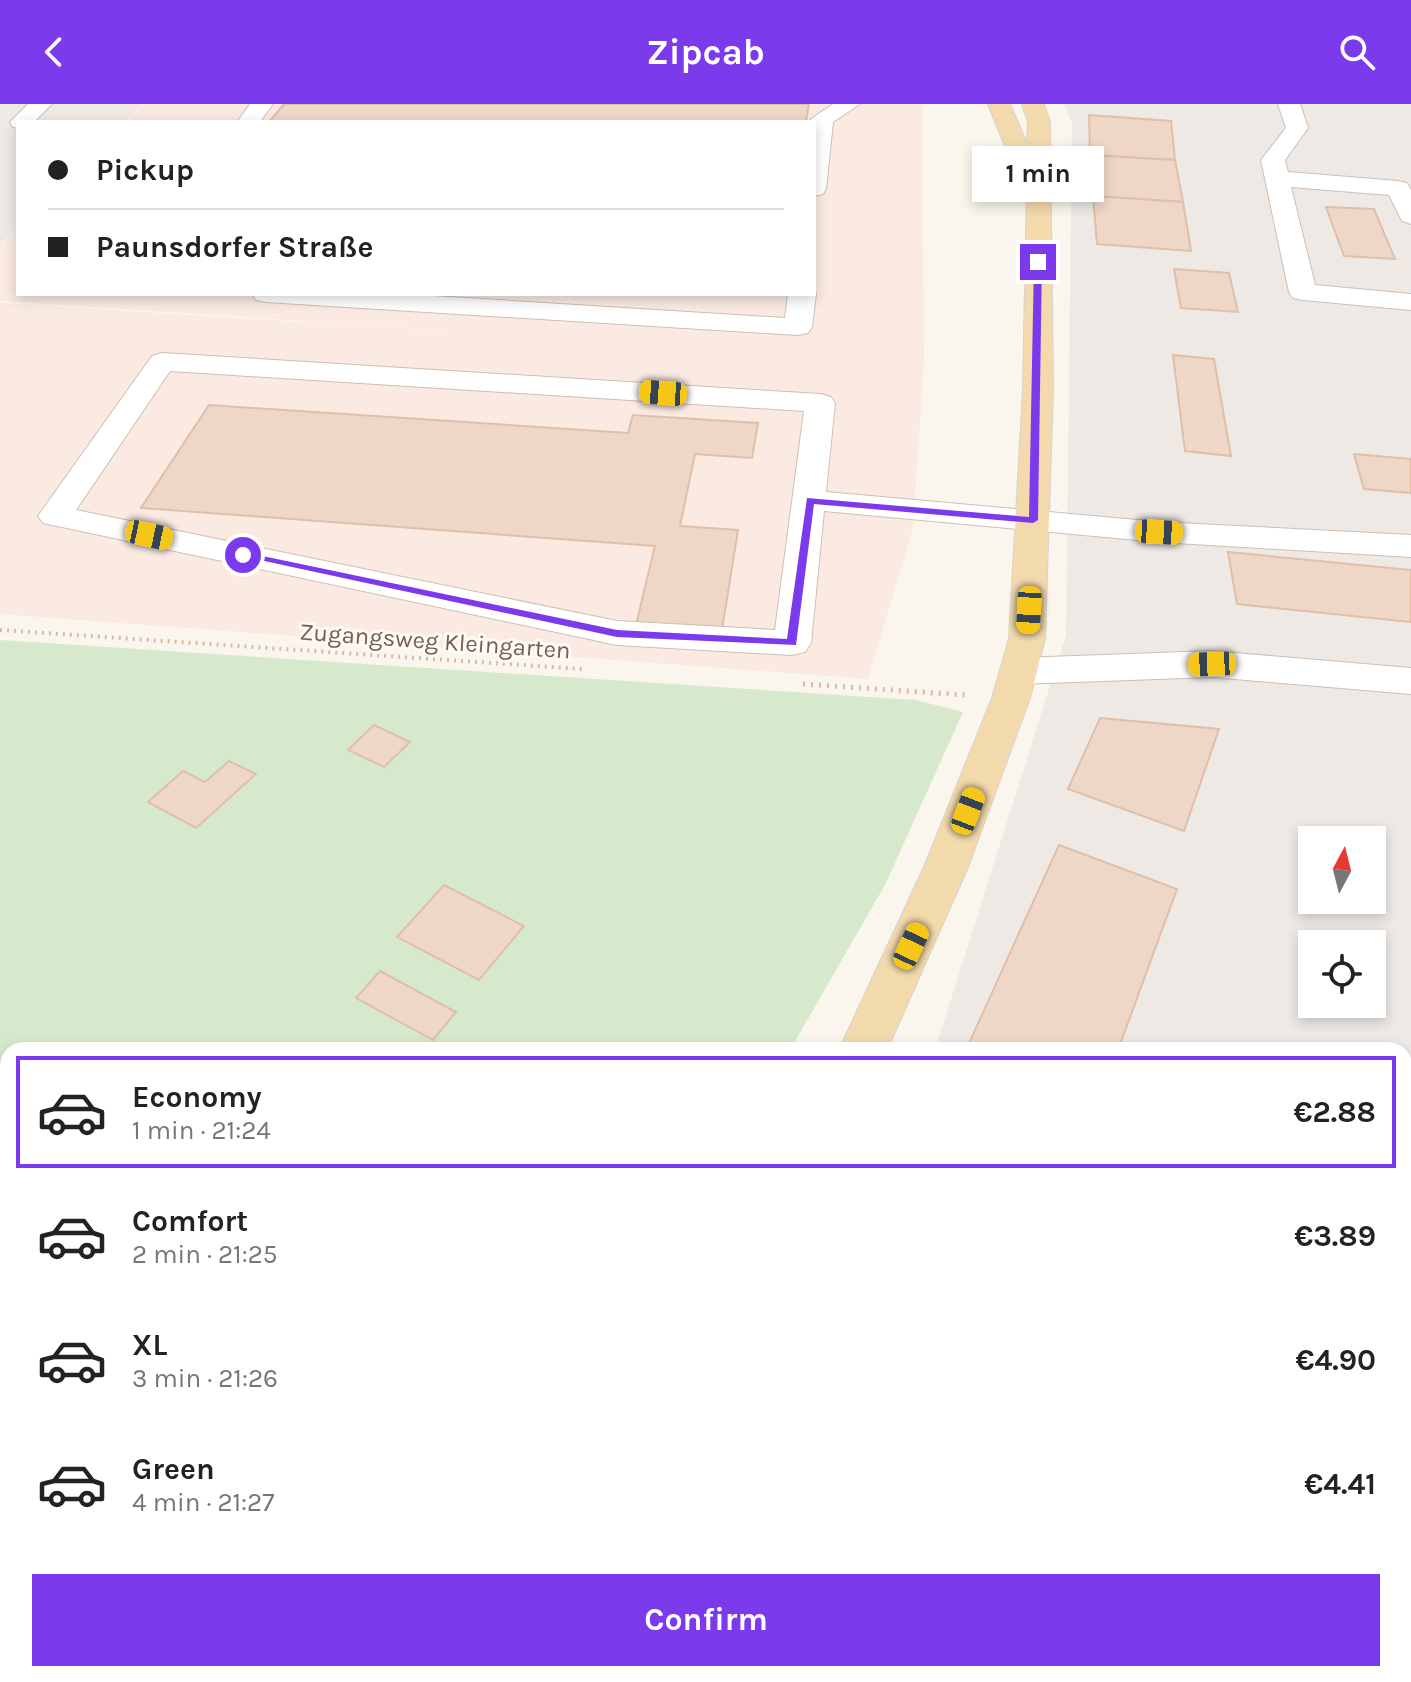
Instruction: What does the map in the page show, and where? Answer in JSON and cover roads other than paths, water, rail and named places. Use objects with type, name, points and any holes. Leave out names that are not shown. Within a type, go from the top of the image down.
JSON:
[{"type":"main road","points":[[999,104],[1038,199]]},
{"type":"main road","points":[[867,1042],[946,867],[1015,684],[1027,639],[1033,520],[1039,122],[1033,104]]},
{"type":"lane","points":[[23,120],[41,104]]},
{"type":"lane","points":[[250,120],[262,104]]},
{"type":"lane","points":[[816,172],[822,119],[849,104]]},
{"type":"lane","points":[[1289,104],[1297,128],[1273,160],[1303,292],[1411,302]]},
{"type":"lane","points":[[0,141],[16,127]]},
{"type":"lane","points":[[1278,179],[1398,188],[1411,216]]},
{"type":"lane","points":[[298,296],[798,327],[802,296]]},
{"type":"lane","points":[[162,362],[820,403],[810,500],[792,643],[617,633],[55,516],[162,362]]},
{"type":"lane","points":[[810,500],[1159,532],[1411,546]]},
{"type":"lane","points":[[1015,684],[1212,664],[1411,681]]}]
